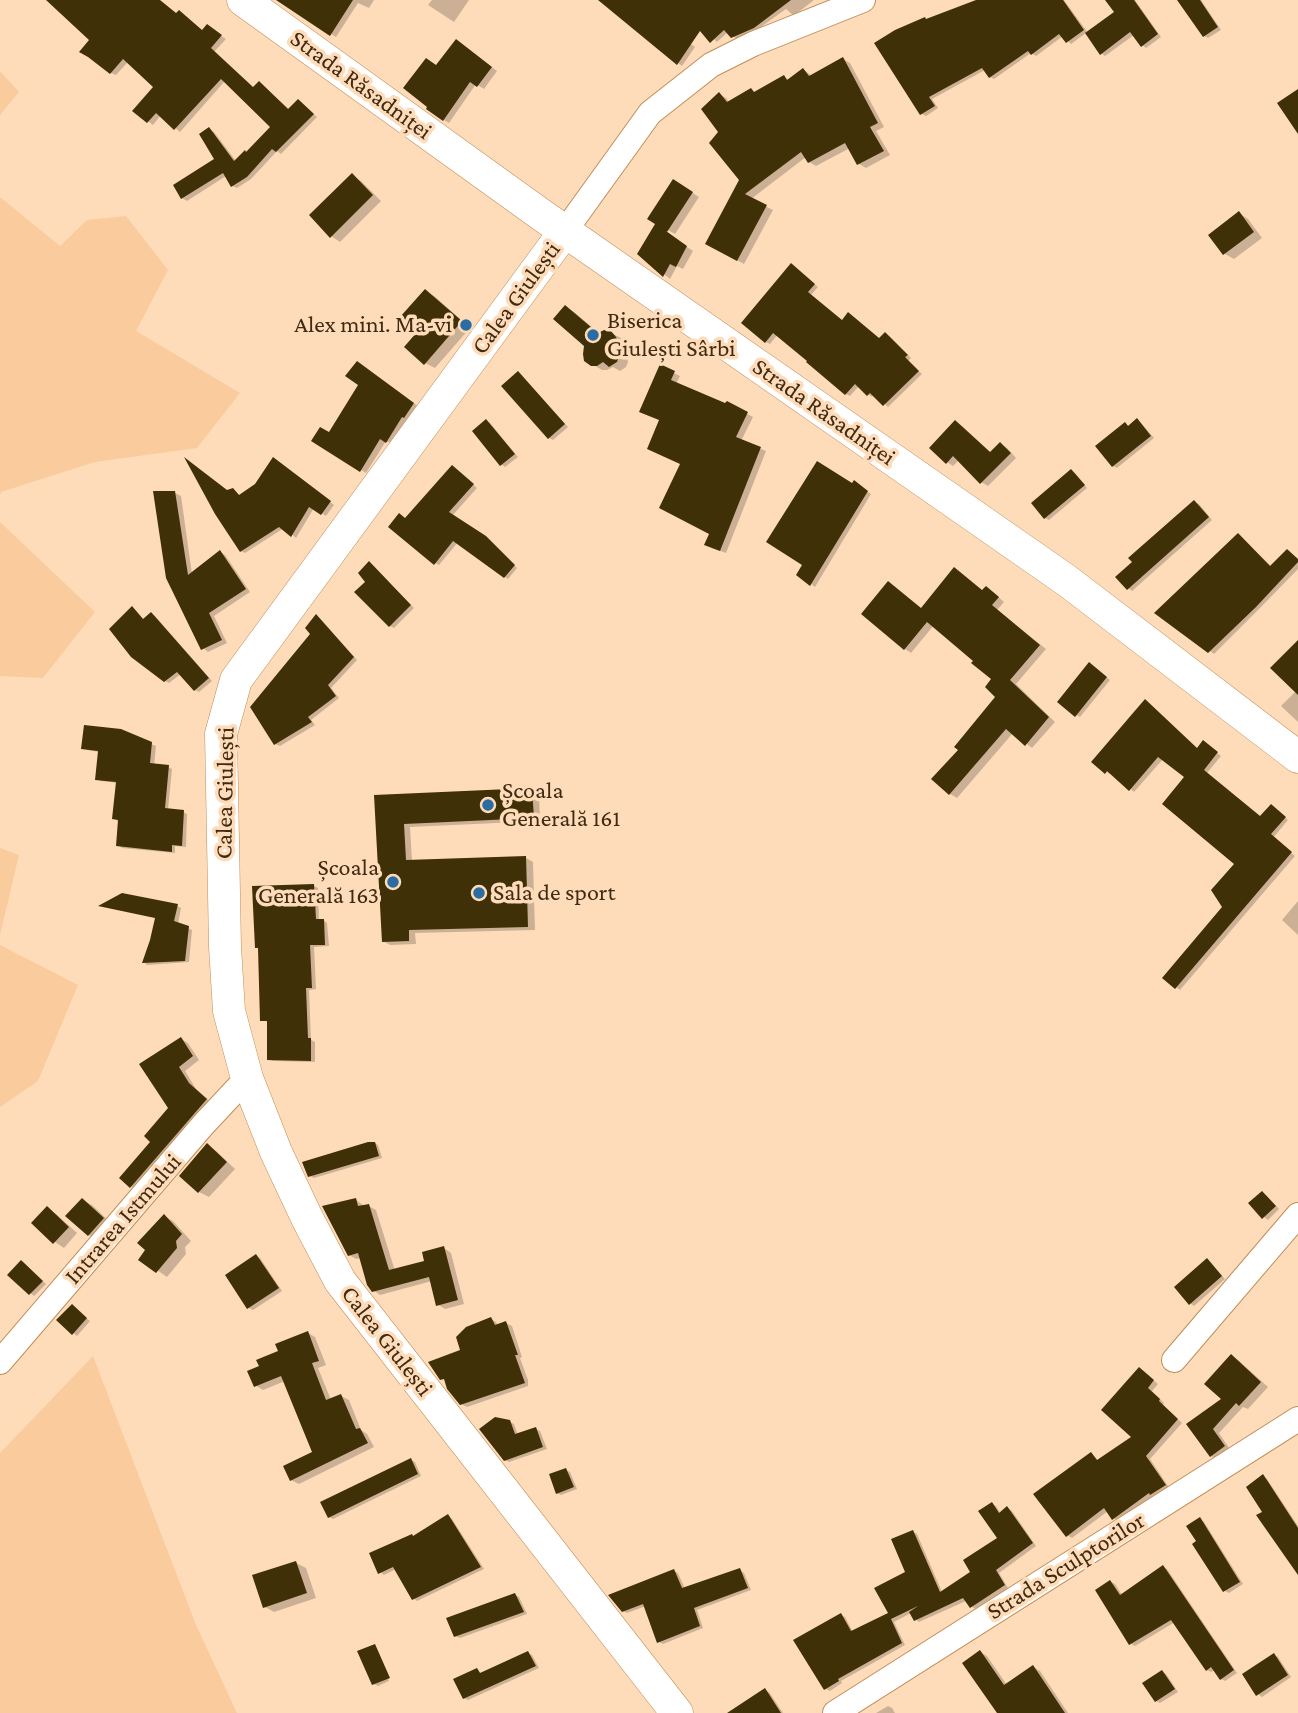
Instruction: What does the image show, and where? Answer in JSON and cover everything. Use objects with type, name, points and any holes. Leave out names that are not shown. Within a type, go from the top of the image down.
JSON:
[{"type":"main road","name":"Strada Răsadniței","points":[[243,0],[565,231],[1066,580],[1298,757]]},
{"type":"main road","name":"Calea Giulești","points":[[565,231],[236,680],[221,734],[225,947],[229,1011],[247,1078],[276,1152],[340,1281],[677,1713]]},
{"type":"street","name":"Calea Giulești","points":[[565,231],[650,113],[711,65],[752,44],[863,0]]},
{"type":"street","name":"Intrarea Istmului","points":[[0,1362],[203,1125],[247,1078]]},
{"type":"street","points":[[1174,1360],[1298,1215]]},
{"type":"street","name":"Strada Sculptorilor","points":[[835,1713],[1298,1419]]},
{"type":"shaded area","points":[[0,71],[19,92],[0,115]]},
{"type":"shaded area","points":[[0,197],[60,246],[87,220],[126,216],[168,270],[136,331],[240,393],[197,448],[95,462],[1,492],[0,495]]},
{"type":"shaded area","points":[[0,522],[95,612],[43,678],[0,676]]},
{"type":"shaded area","points":[[0,848],[19,855],[0,935]]},
{"type":"shaded area","points":[[0,945],[78,985],[38,1081],[0,1107]]},
{"type":"shaded area","points":[[93,1356],[196,1625],[237,1713],[0,1713],[0,1453]]},
{"type":"building","points":[[46,0],[160,0],[176,13],[179,10],[202,30],[207,24],[222,35],[211,48],[253,87],[259,81],[288,109],[298,99],[314,114],[276,152],[272,149],[247,177],[231,187],[223,173],[181,199],[173,185],[214,159],[199,134],[209,127],[234,161],[270,127],[221,79],[174,130],[156,113],[147,123],[132,111],[153,87],[123,59],[110,74],[79,52],[89,40]]},
{"type":"building","points":[[276,0],[353,0],[330,36]]},
{"type":"building","points":[[598,0],[791,0],[754,28],[731,38],[724,30],[710,43],[700,31],[677,65]]},
{"type":"building","points":[[976,0],[1063,0],[1084,30],[1066,43],[1059,34],[1031,55],[1028,51],[989,78],[982,68],[929,97],[935,106],[920,115],[874,43],[925,17],[926,19]]},
{"type":"building","points":[[1105,0],[1134,0],[1158,34],[1141,47],[1130,32],[1100,55],[1085,33],[1114,12]]},
{"type":"building","points":[[1177,0],[1200,0],[1218,27],[1203,37]]},
{"type":"building","points":[[456,39],[492,67],[477,87],[470,82],[443,121],[403,88],[426,58],[436,65]]},
{"type":"building","points":[[843,57],[878,123],[870,127],[884,151],[857,165],[845,143],[808,163],[801,152],[745,194],[767,205],[737,261],[705,244],[739,180],[709,143],[718,132],[701,109],[719,92],[727,102],[751,88],[754,92],[784,75],[787,80],[803,68],[809,76]]},
{"type":"building","points":[[1298,89],[1298,134],[1277,103]]},
{"type":"building","points":[[352,173],[373,195],[330,238],[309,215]]},
{"type":"building","points":[[673,179],[693,192],[667,232],[687,246],[676,267],[670,264],[663,277],[637,254],[655,224],[647,219]]},
{"type":"building","points":[[1239,211],[1254,232],[1223,255],[1208,235]]},
{"type":"building","points":[[791,263],[815,284],[808,292],[842,320],[848,312],[879,338],[885,332],[908,355],[905,357],[919,371],[883,406],[870,393],[867,396],[855,384],[845,395],[773,333],[765,343],[741,323]]},
{"type":"building","points":[[425,289],[462,321],[424,365],[404,347],[417,332],[400,317]]},
{"type":"building","name":"Biserica Giulești Sârbi","points":[[565,305],[598,333],[611,331],[618,342],[617,362],[609,367],[603,362],[591,366],[584,361],[584,346],[553,319]]},
{"type":"building","points":[[357,361],[414,403],[386,443],[380,439],[360,472],[311,441],[320,427],[329,432],[358,385],[345,376]]},
{"type":"building","points":[[660,364],[675,371],[671,380],[748,412],[736,437],[761,447],[720,551],[704,545],[709,534],[659,508],[680,464],[647,449],[659,420],[639,412]]},
{"type":"building","points":[[518,371],[565,424],[548,439],[501,386]]},
{"type":"building","points":[[1137,418],[1151,436],[1112,467],[1095,446],[1125,422],[1128,426]]},
{"type":"building","points":[[486,419],[515,454],[500,466],[472,431]]},
{"type":"building","points":[[955,420],[990,452],[1000,442],[1011,453],[980,484],[953,456],[946,464],[929,448]]},
{"type":"building","points":[[184,457],[227,490],[233,488],[239,495],[255,484],[273,457],[331,501],[321,515],[309,507],[291,537],[279,527],[240,552],[215,514]]},
{"type":"building","points":[[817,461],[852,483],[854,480],[868,491],[810,586],[796,575],[802,565],[766,542]]},
{"type":"building","points":[[452,465],[474,484],[449,512],[486,536],[515,565],[504,578],[453,541],[434,565],[388,527],[399,513],[405,518]]},
{"type":"building","points":[[1071,469],[1085,485],[1044,519],[1031,503]]},
{"type":"building","points":[[153,491],[175,491],[188,575],[220,550],[246,589],[209,613],[222,640],[201,650],[166,578]]},
{"type":"building","points":[[1194,500],[1209,517],[1127,590],[1115,577],[1132,562],[1128,558]]},
{"type":"building","points":[[1238,533],[1270,566],[1287,549],[1298,562],[1208,653],[1154,613]]},
{"type":"building","points":[[369,561],[411,605],[389,627],[354,592],[365,582],[358,573]]},
{"type":"building","points":[[954,567],[982,590],[986,586],[999,597],[992,605],[1040,645],[1010,680],[1049,717],[1025,746],[1006,729],[949,795],[931,779],[958,750],[954,747],[995,697],[985,687],[991,679],[927,622],[904,650],[861,614],[888,581],[921,608]]},
{"type":"building","points":[[132,606],[143,619],[151,612],[209,678],[194,691],[177,672],[164,682],[131,657],[109,629]]},
{"type":"building","points":[[316,614],[354,657],[328,685],[336,696],[308,717],[312,722],[274,745],[250,707],[310,634],[305,628]]},
{"type":"building","points":[[1298,640],[1298,695],[1270,668]]},
{"type":"building","points":[[1089,662],[1107,677],[1075,717],[1057,702]]},
{"type":"building","points":[[1145,699],[1197,748],[1203,740],[1218,752],[1204,770],[1260,816],[1271,804],[1286,817],[1271,834],[1292,852],[1175,989],[1162,978],[1222,907],[1211,890],[1234,864],[1162,804],[1184,777],[1158,757],[1129,791],[1107,771],[1105,774],[1091,762]]},
{"type":"building","points":[[84,725],[121,729],[152,742],[150,763],[169,765],[165,808],[184,810],[182,846],[172,845],[172,852],[116,846],[118,820],[112,819],[116,782],[95,780],[98,751],[81,749]]},
{"type":"building","points":[[532,788],[534,818],[404,824],[406,860],[526,856],[528,927],[409,930],[409,941],[382,942],[374,795]]},
{"type":"building","points":[[314,884],[316,919],[324,919],[325,945],[310,945],[312,988],[306,988],[311,1061],[267,1060],[267,1021],[260,1021],[258,948],[255,948],[252,886]]},
{"type":"building","points":[[122,893],[178,904],[174,921],[189,926],[185,961],[142,963],[155,918],[98,906]]},
{"type":"building","points":[[181,1037],[193,1056],[179,1067],[189,1083],[207,1099],[130,1188],[119,1178],[150,1142],[144,1136],[168,1108],[139,1064]]},
{"type":"building","points":[[375,1142],[379,1156],[308,1177],[302,1162]]},
{"type":"building","points":[[207,1143],[227,1162],[198,1193],[179,1176]]},
{"type":"building","points":[[1262,1191],[1276,1206],[1262,1219],[1248,1203]]},
{"type":"building","points":[[82,1198],[104,1218],[88,1236],[65,1216]]},
{"type":"building","points":[[356,1198],[358,1206],[369,1204],[389,1270],[424,1261],[422,1252],[444,1246],[458,1300],[436,1306],[429,1277],[372,1292],[367,1285],[358,1253],[348,1256],[322,1206]]},
{"type":"building","points":[[47,1206],[69,1227],[53,1244],[31,1223]]},
{"type":"building","points":[[164,1214],[182,1234],[176,1241],[177,1248],[156,1273],[138,1260],[145,1250],[137,1243]]},
{"type":"building","points":[[256,1254],[279,1288],[247,1309],[225,1275]]},
{"type":"building","points":[[1207,1258],[1222,1276],[1189,1305],[1174,1287]]},
{"type":"building","points":[[21,1260],[43,1281],[29,1295],[7,1275]]},
{"type":"building","points":[[72,1304],[87,1318],[72,1335],[56,1320]]},
{"type":"building","points":[[491,1317],[495,1325],[506,1321],[525,1383],[460,1405],[447,1389],[444,1379],[440,1380],[428,1362],[460,1350],[456,1337],[466,1327]]},
{"type":"building","points":[[308,1331],[319,1361],[312,1363],[326,1400],[341,1394],[356,1429],[360,1428],[368,1443],[290,1481],[283,1466],[312,1452],[281,1376],[254,1387],[247,1371],[259,1366],[256,1360],[278,1351],[275,1344]]},
{"type":"building","points":[[1231,1354],[1261,1382],[1239,1406],[1236,1403],[1213,1429],[1225,1446],[1210,1457],[1186,1424],[1221,1399],[1204,1384]]},
{"type":"building","points":[[1139,1367],[1154,1380],[1148,1388],[1178,1419],[1146,1456],[1166,1485],[1150,1495],[1149,1493],[1112,1520],[1104,1508],[1066,1537],[1033,1494],[1091,1452],[1097,1460],[1131,1437],[1101,1410]]},
{"type":"building","points":[[495,1417],[510,1420],[515,1434],[536,1427],[543,1447],[504,1461],[479,1429]]},
{"type":"building","points":[[411,1458],[418,1474],[328,1518],[320,1502]]},
{"type":"building","points":[[566,1468],[574,1487],[556,1494],[549,1474]]},
{"type":"building","points":[[1263,1474],[1298,1528],[1298,1575],[1256,1515],[1262,1512],[1246,1487]]},
{"type":"building","points":[[992,1502],[999,1513],[1007,1506],[1033,1543],[996,1570],[1005,1585],[970,1608],[963,1598],[914,1621],[909,1612],[918,1606],[891,1619],[902,1643],[838,1679],[839,1681],[824,1690],[793,1640],[841,1613],[851,1631],[888,1613],[874,1588],[905,1572],[891,1539],[913,1530],[940,1592],[970,1572],[963,1560],[997,1538],[978,1511]]},
{"type":"building","points":[[448,1514],[481,1567],[412,1600],[393,1567],[378,1574],[369,1553],[412,1534],[413,1536]]},
{"type":"building","points":[[1200,1517],[1240,1582],[1223,1592],[1192,1544],[1196,1541],[1186,1526]]},
{"type":"building","points":[[296,1561],[307,1593],[263,1608],[252,1575]]},
{"type":"building","points":[[1163,1565],[1234,1670],[1220,1680],[1211,1667],[1206,1671],[1171,1620],[1129,1645],[1095,1590],[1110,1580],[1120,1595]]},
{"type":"building","points":[[740,1568],[748,1588],[694,1608],[700,1626],[657,1643],[643,1604],[622,1612],[608,1595],[674,1569],[682,1588]]},
{"type":"building","points":[[515,1593],[524,1612],[454,1637],[446,1618]]},
{"type":"building","points":[[375,1644],[390,1678],[372,1685],[357,1651]]},
{"type":"building","points":[[980,1650],[1004,1685],[1033,1665],[1065,1713],[997,1713],[962,1663]]},
{"type":"building","points":[[528,1651],[536,1666],[463,1699],[453,1679],[477,1668],[480,1673]]},
{"type":"building","points":[[1274,1653],[1288,1675],[1256,1696],[1242,1674]]},
{"type":"building","points":[[1162,1670],[1175,1689],[1155,1702],[1142,1683]]},
{"type":"building","points":[[765,1688],[781,1713],[727,1713]]},
{"type":"place","name":"Alex mini. Ma-vi","points":[[466,325]]},
{"type":"place","name":"Biserica Giulești Sârbi","points":[[593,335]]},
{"type":"place","name":"Școala Generală 161","points":[[488,805]]},
{"type":"place","name":"Școala Generală 163","points":[[393,882]]},
{"type":"place","name":"Sala de sport","points":[[479,893]]}]
